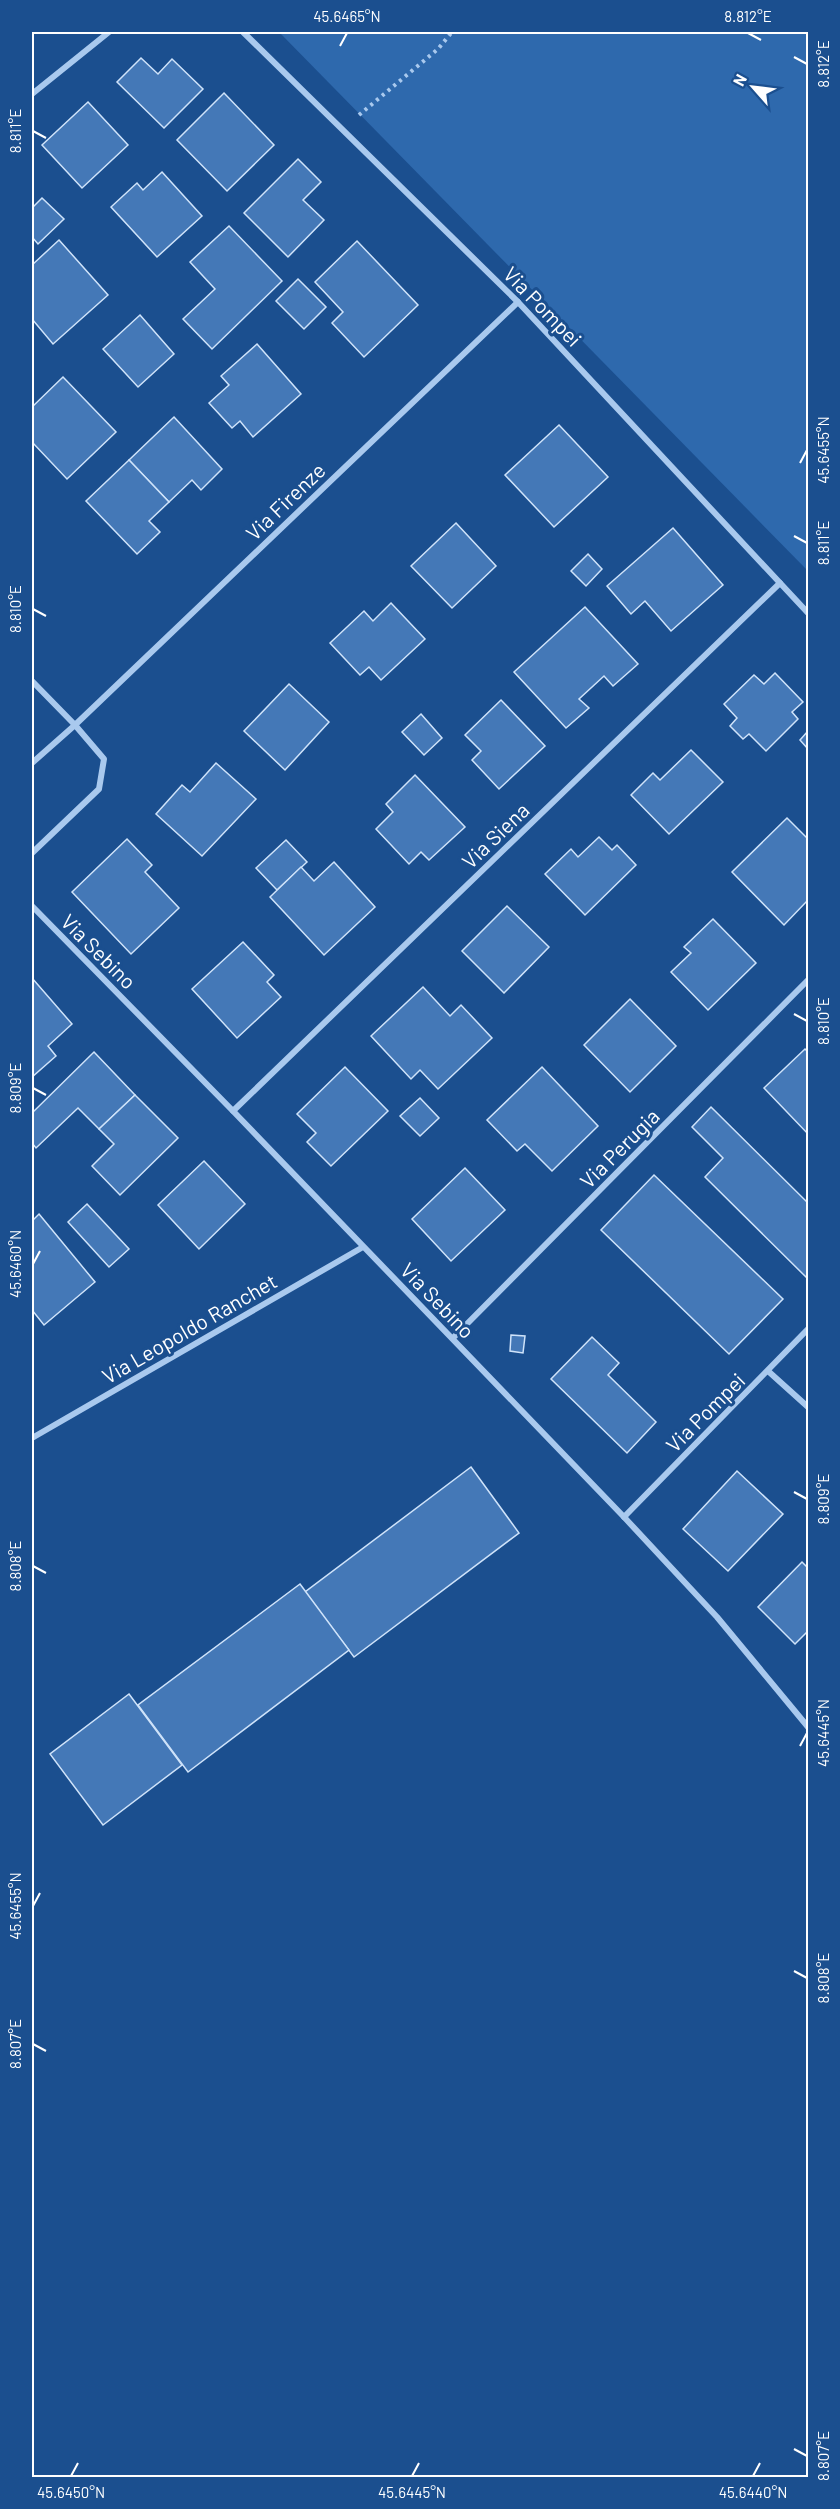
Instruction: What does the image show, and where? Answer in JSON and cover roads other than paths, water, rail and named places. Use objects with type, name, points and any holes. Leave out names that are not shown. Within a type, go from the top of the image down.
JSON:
[{"type":"street","points":[[32,94],[108,32]]},
{"type":"street","name":"Via Pompei","points":[[243,32],[518,302],[808,613]]},
{"type":"street","name":"Via Firenze","points":[[32,763],[75,725],[518,302]]},
{"type":"street","name":"Via Siena","points":[[233,1111],[780,583]]},
{"type":"street","points":[[32,681],[105,759],[99,789],[32,853]]},
{"type":"street","name":"Via Sebino","points":[[32,906],[624,1517],[717,1617],[808,1727]]},
{"type":"street","name":"Via Perugia","points":[[453,1338],[808,981]]},
{"type":"street","name":"Via Leopoldo Ranchet","points":[[32,1438],[363,1247]]},
{"type":"street","name":"Via Pompei","points":[[624,1517],[808,1329]]},
{"type":"street","points":[[768,1371],[808,1407]]}]
